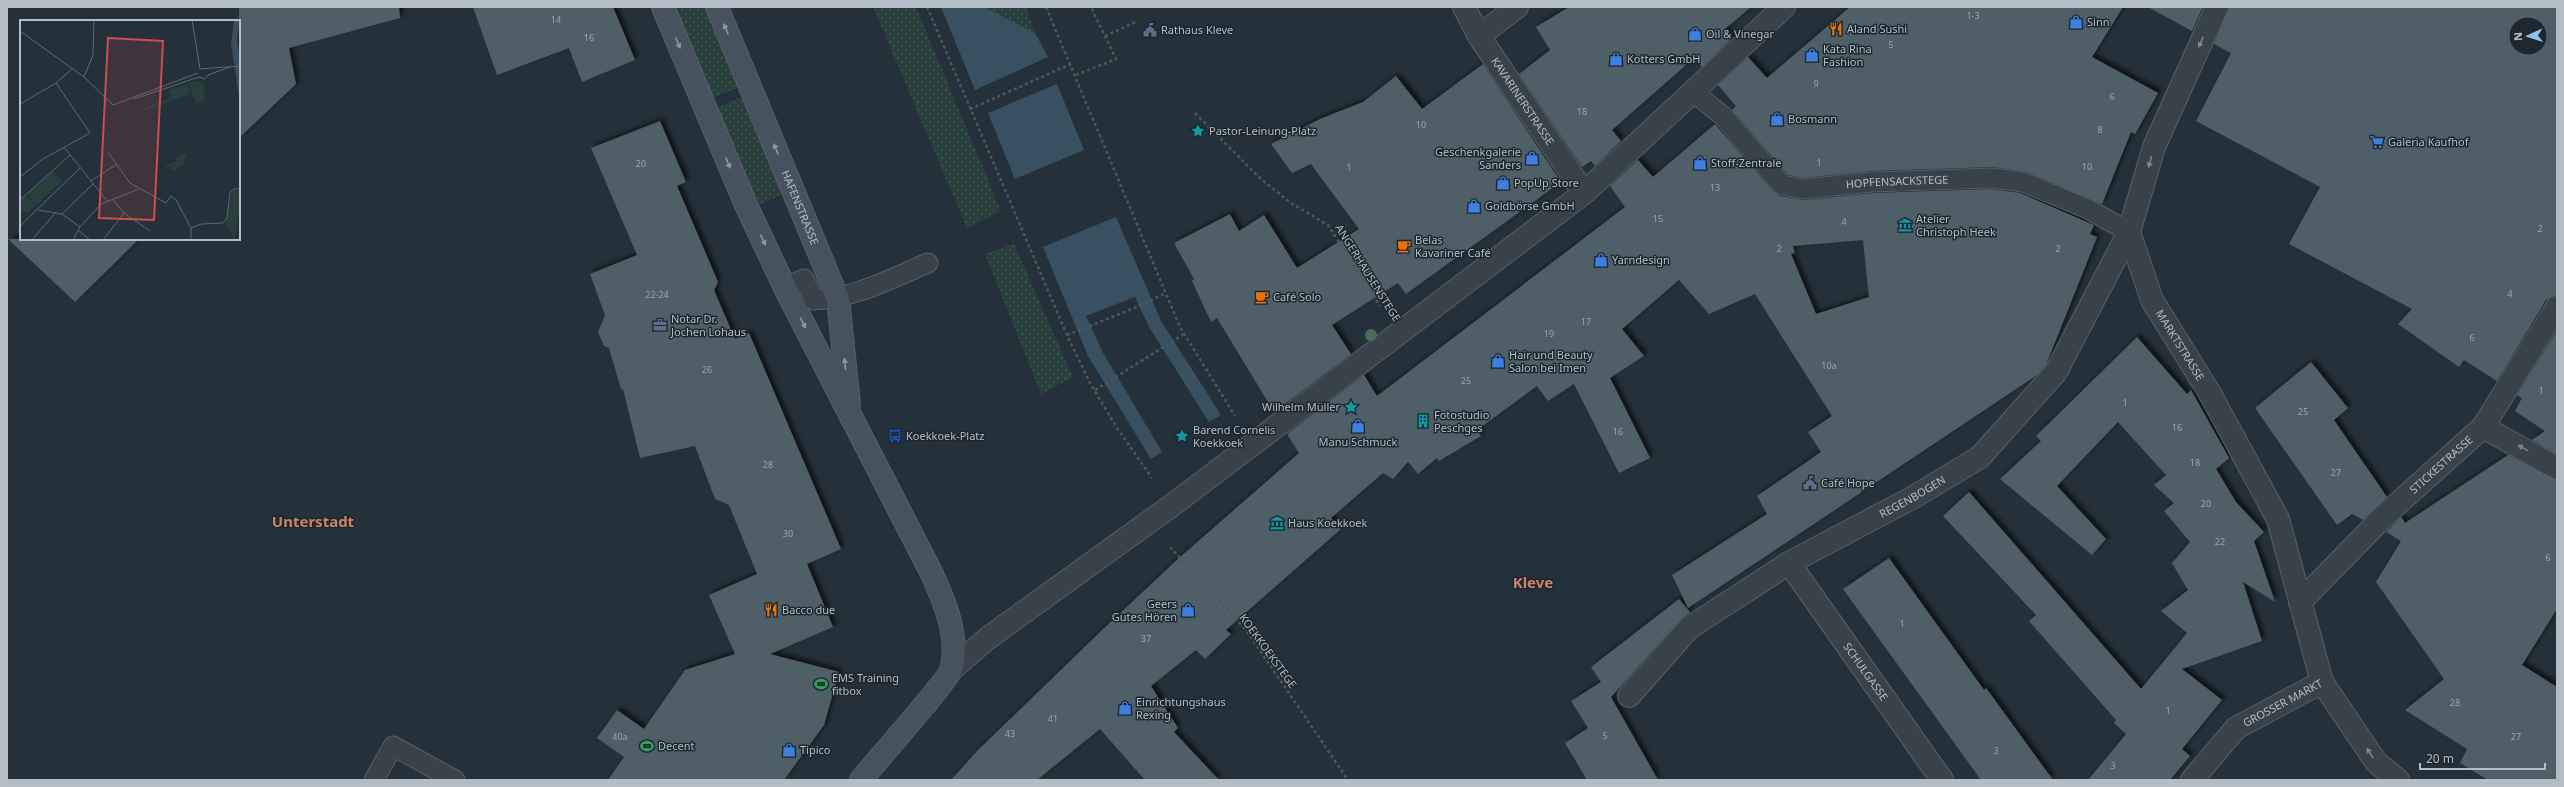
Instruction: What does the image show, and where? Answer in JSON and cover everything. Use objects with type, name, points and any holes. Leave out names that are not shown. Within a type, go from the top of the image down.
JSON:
[{"type":"street","points":[[663,7],[746,205],[785,288],[932,574],[949,614],[954,639],[952,670]]},
{"type":"street","name":"HAFENSTRASSE","points":[[717,7],[838,299],[850,417]]},
{"type":"street","name":"KAVARINERSTRASSE","points":[[1464,7],[1479,36],[1584,193]]},
{"type":"street","points":[[1479,36],[1517,7]]},
{"type":"street","points":[[2129,232],[2154,146],[2217,7]]},
{"type":"street","points":[[861,780],[952,670],[988,638],[1149,520],[1171,506],[1584,193],[1694,92],[1778,9]]},
{"type":"street","name":"REGENBOGEN","points":[[1629,696],[1689,628],[1790,563],[1912,498],[1980,457],[2056,372],[2129,232]]},
{"type":"street","name":"MARKTSTRASSE","points":[[2129,232],[2152,300],[2209,392],[2278,519],[2322,682]]},
{"type":"street","name":"STICKESTRASSE","points":[[2300,602],[2384,516],[2483,428],[2557,307]]},
{"type":"street","points":[[2483,428],[2557,468]]},
{"type":"street","name":"SCHULGASSE","points":[[1790,563],[1942,780]]},
{"type":"street","name":"GROSSER MARKT","points":[[2192,780],[2236,728],[2322,682],[2376,762],[2398,780]]},
{"type":"lane","name":"HOPFENSACKSTEGE","points":[[1694,92],[1723,116],[1782,185],[1802,189],[1872,182],[1992,178],[2022,182],[2088,209],[2129,232]]},
{"type":"lane","points":[[785,288],[804,279],[814,300],[838,299],[862,291],[928,263]]},
{"type":"lane","points":[[374,780],[394,746],[455,780]]},
{"type":"path","points":[[927,7],[1067,335],[1095,390],[1117,428],[1171,506]]},
{"type":"path","points":[[1046,7],[1076,75],[1184,334],[1252,444]]},
{"type":"path","points":[[1076,75],[1116,59],[1091,7]]},
{"type":"path","points":[[1105,36],[1136,22]]},
{"type":"path","points":[[970,109],[1071,64]]},
{"type":"path","name":"ANGERHAUSENSTEGE","points":[[1195,113],[1261,179],[1291,203],[1328,225],[1397,336]]},
{"type":"path","points":[[1067,335],[1166,293]]},
{"type":"path","points":[[1095,390],[1184,334]]},
{"type":"path","name":"KOEKKOEKSTEGE","points":[[1149,520],[1166,543],[1246,630],[1348,780]]},
{"type":"green space","points":[[673,7],[708,7],[741,86],[711,99]]},
{"type":"green space","points":[[873,7],[916,7],[1001,211],[967,228]]},
{"type":"green space","points":[[984,7],[1026,7],[1035,33]]},
{"type":"green space","points":[[744,96],[786,193],[758,205],[716,108]]},
{"type":"green space","points":[[1014,244],[1073,377],[1041,394],[985,254]]},
{"type":"water","points":[[941,7],[984,7],[1035,33],[1048,57],[975,90]]},
{"type":"water","points":[[1057,84],[1084,150],[1015,179],[988,113]]},
{"type":"water","points":[[1116,217],[1161,321],[1221,415],[1209,422],[1149,327],[1135,297],[1086,316],[1102,351],[1162,452],[1151,459],[1088,356],[1043,247]]},
{"type":"building","points":[[239,7],[399,7],[400,18],[289,48],[296,84],[240,137]]},
{"type":"building","points":[[473,7],[613,7],[635,60],[582,82],[569,48],[497,75]]},
{"type":"building","points":[[1569,7],[1751,7],[1725,29],[1731,39],[1702,67],[1694,58],[1612,130],[1621,141],[1595,166],[1591,161],[1582,167],[1519,74],[1550,50],[1536,27]]},
{"type":"building","points":[[1850,7],[2123,7],[2092,57],[2158,93],[2135,134],[2131,132],[2102,204],[2027,172],[1993,167],[1872,171],[1803,178],[1788,175],[1732,110],[1736,106],[1718,85],[1748,57],[1767,78]]},
{"type":"building","points":[[2148,7],[2203,7],[2192,31]]},
{"type":"building","name":"Galeria Kaufhof","points":[[2229,7],[2557,7],[2557,295],[2546,300],[2497,381],[2464,360],[2459,367],[2398,324],[2412,309],[2289,244],[2320,187],[2196,121],[2231,53],[2214,44]]},
{"type":"building","points":[[1483,64],[1561,182],[1406,294],[1398,283],[1332,325],[1351,354],[1274,412],[1217,318],[1211,322],[1192,281],[1194,279],[1174,243],[1230,214],[1239,231],[1264,215],[1297,268],[1359,229],[1311,164],[1292,173],[1271,144],[1320,119],[1363,102],[1396,76],[1422,109]]},
{"type":"building","points":[[660,121],[686,182],[677,186],[718,282],[714,290],[735,339],[749,333],[841,549],[807,564],[833,627],[770,654],[839,672],[824,725],[784,780],[608,780],[624,757],[597,738],[617,710],[644,729],[685,670],[735,654],[709,595],[757,574],[729,505],[715,499],[695,446],[640,458],[623,389],[621,389],[609,348],[604,346],[598,332],[605,315],[590,274],[637,255],[591,148]]},
{"type":"building","points":[[1715,124],[1774,192],[1780,196],[1803,200],[1873,193],[1991,189],[2020,193],[2094,225],[2090,234],[2097,237],[2046,365],[2037,375],[1688,608],[1672,575],[1767,514],[1757,496],[1821,452],[1808,432],[1832,416],[1755,294],[1709,314],[1679,280],[1622,329],[1644,356],[1610,378],[1650,458],[1619,473],[1574,384],[1548,401],[1537,386],[1477,430],[1481,436],[1439,461],[1437,458],[1418,474],[1408,462],[1393,479],[1383,473],[1331,518],[1341,529],[1226,630],[1231,634],[1205,659],[1196,650],[1151,686],[1178,728],[1174,732],[1219,780],[1145,780],[1100,729],[1037,780],[951,780],[977,751],[1100,632],[1179,558],[1299,453],[1287,434],[1364,375],[1377,396],[1625,207],[1610,186],[1638,160],[1653,177]],"holes":[[[1863,240],[1869,297],[1816,314],[1791,254],[1795,253],[1793,246]]]},
{"type":"building","points":[[8,239],[138,240],[75,302]]},
{"type":"building","points":[[2557,331],[2557,454],[2532,440],[2545,431],[2515,411],[2522,398],[2517,395]]},
{"type":"building","points":[[2137,337],[2187,394],[2191,390],[2229,458],[2216,469],[2236,502],[2264,532],[2254,541],[2275,602],[2243,582],[2262,641],[2182,669],[2222,700],[2182,749],[2190,756],[2170,780],[2088,780],[2126,734],[2114,723],[2116,720],[2029,621],[2036,615],[1943,516],[1969,492],[2141,689],[2187,633],[2161,611],[2188,590],[2172,563],[2190,542],[2164,511],[2174,503],[2154,485],[2166,475],[2118,422],[2057,486],[2106,539],[2092,555],[2000,479],[2041,441],[2036,436]]},
{"type":"building","points":[[2311,362],[2348,408],[2334,420],[2387,497],[2363,520],[2352,514],[2337,525],[2255,408]]},
{"type":"building","points":[[2508,455],[2557,480],[2557,609],[2522,665],[2557,687],[2557,780],[2488,780],[2460,763],[2467,749],[2405,710],[2444,679],[2376,582],[2401,541],[2386,532],[2401,517],[2405,523]]},
{"type":"building","points":[[1889,558],[1984,690],[1986,688],[2053,780],[1981,780],[1843,589]]},
{"type":"building","points":[[1679,599],[1690,612],[1680,620],[1611,697],[1658,780],[1587,780],[1565,743],[1588,728],[1571,701],[1601,682],[1591,667]]},
{"type":"place","name":"Sinn","points":[[2076,22]]},
{"type":"place","name":"Aland Sushi","points":[[1836,29]]},
{"type":"place","name":"Rathaus Kleve","points":[[1150,30]]},
{"type":"place","name":"Oil & Vinegar","points":[[1695,34]]},
{"type":"place","name":"Kata Rina Fashion","points":[[1812,55]]},
{"type":"place","name":"Kotters GmbH","points":[[1616,59]]},
{"type":"place","name":"Bosmann","points":[[1777,119]]},
{"type":"place","name":"Pastor-Leinung-Platz","points":[[1198,131]]},
{"type":"place","name":"Galeria Kaufhof","points":[[2377,142]]},
{"type":"place","name":"Geschenkgalerie Sanders","points":[[1532,158]]},
{"type":"place","name":"Stoff-Zentrale","points":[[1700,163]]},
{"type":"place","name":"PopUp Store","points":[[1503,183]]},
{"type":"place","name":"Goldbörse GmbH","points":[[1474,206]]},
{"type":"place","name":"Atelier Christoph Heek","points":[[1905,225]]},
{"type":"place","name":"Belas Kavariner Café","points":[[1404,246]]},
{"type":"place","name":"Yarndesign","points":[[1601,260]]},
{"type":"place","name":"Café Solo","points":[[1262,297]]},
{"type":"place","name":"Notar Dr. Jochen Lohaus","points":[[660,325]]},
{"type":"place","name":"Hair und Beauty Salon bei Imen","points":[[1498,361]]},
{"type":"place","name":"Wilhelm Müller","points":[[1351,407]]},
{"type":"place","name":"Fotostudio Peschges","points":[[1423,421]]},
{"type":"place","name":"Manu Schmuck","points":[[1358,426]]},
{"type":"place","name":"Koekkoek-Platz","points":[[895,436]]},
{"type":"place","name":"Barend Cornelis Koekkoek","points":[[1182,436]]},
{"type":"place","name":"Café Hope","points":[[1810,483]]},
{"type":"place","name":"Haus Koekkoek","points":[[1277,523]]},
{"type":"place","name":"Bacco due","points":[[771,610]]},
{"type":"place","name":"Geers Gutes Hören","points":[[1188,610]]},
{"type":"place","name":"EMS Training fitbox","points":[[821,684]]},
{"type":"place","name":"Einrichtungshaus Rexing","points":[[1125,708]]},
{"type":"place","name":"Decent","points":[[647,746]]},
{"type":"place","name":"Tipico","points":[[789,750]]},
{"type":"district","name":"Unterstadt","points":[[313,522]]},
{"type":"district","name":"Kleve","points":[[1533,583]]}]
